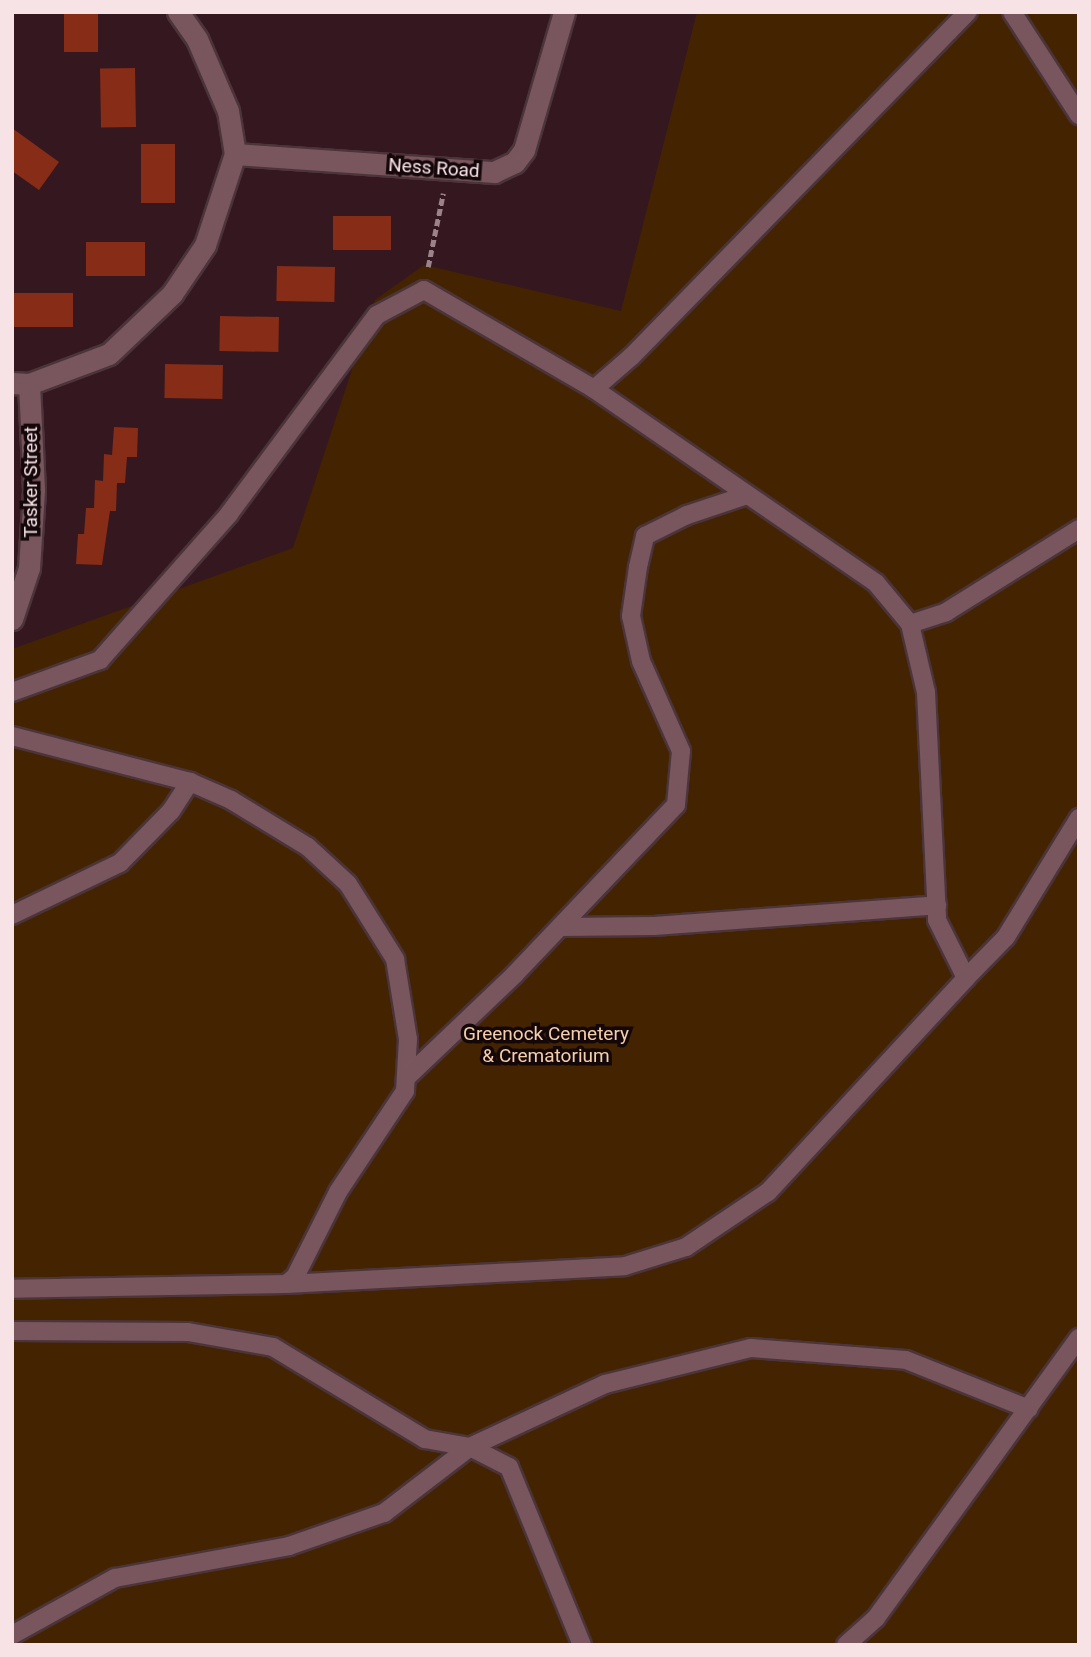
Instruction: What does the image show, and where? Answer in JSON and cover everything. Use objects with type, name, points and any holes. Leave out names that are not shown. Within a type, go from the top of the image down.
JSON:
[{"type":"street","points":[[21,384],[108,354],[172,294],[205,246],[235,154],[228,111],[197,39],[178,12]]},
{"type":"street","name":"Ness Road","points":[[235,154],[494,172],[514,162],[524,150],[564,12]]},
{"type":"street","name":"Tasker Street","points":[[12,619],[29,568],[34,490],[21,384]]},
{"type":"lane","points":[[594,389],[632,356],[968,12]]},
{"type":"lane","points":[[1012,12],[1079,115]]},
{"type":"lane","points":[[12,692],[100,660],[229,514],[377,315],[424,290],[594,389],[876,583],[910,624],[926,692],[937,920],[954,961],[966,978]]},
{"type":"lane","points":[[406,1078],[561,927],[676,805],[681,751],[640,661],[631,616],[645,536],[687,515],[747,495]]},
{"type":"lane","points":[[910,624],[946,612],[1079,529]]},
{"type":"lane","points":[[12,736],[190,782],[232,800],[308,847],[348,884],[395,960],[405,1003],[405,1091],[338,1192],[295,1277],[286,1284]]},
{"type":"lane","points":[[12,915],[120,863],[171,811],[190,782]]},
{"type":"lane","points":[[12,1289],[286,1284],[625,1266],[686,1247],[768,1192],[1006,937],[1079,818]]},
{"type":"lane","points":[[561,927],[654,926],[937,905]]},
{"type":"lane","points":[[12,1331],[188,1332],[274,1347],[425,1438],[470,1447],[509,1467],[582,1645]]},
{"type":"lane","points":[[846,1645],[876,1618],[1079,1338]]},
{"type":"lane","points":[[12,1635],[115,1578],[289,1545],[384,1513],[470,1447],[605,1384],[751,1348],[906,1360],[1029,1409]]},
{"type":"path","points":[[424,290],[448,169]]},
{"type":"green space","name":"Greenock Cemetery & Crematorium","points":[[697,12],[1079,12],[1079,1645],[12,1645],[12,649],[293,548],[375,300],[424,265],[621,311]]},
{"type":"building","points":[[64,12],[98,12],[98,52],[64,52]]},
{"type":"building","points":[[135,68],[136,127],[101,128],[100,69]]},
{"type":"building","points":[[12,128],[59,162],[39,190],[12,171]]},
{"type":"building","points":[[141,144],[175,144],[175,203],[141,203]]},
{"type":"building","points":[[333,216],[391,216],[391,250],[333,250]]},
{"type":"building","points":[[86,242],[145,242],[145,276],[86,276]]},
{"type":"building","points":[[277,266],[335,267],[334,302],[276,301]]},
{"type":"building","points":[[14,293],[73,293],[73,327],[14,327]]},
{"type":"building","points":[[220,316],[279,317],[278,352],[219,351]]},
{"type":"building","points":[[165,364],[223,365],[222,399],[164,398]]},
{"type":"building","points":[[114,427],[138,428],[137,457],[127,457],[125,483],[117,483],[116,511],[110,511],[102,565],[76,564],[78,534],[84,534],[86,508],[94,508],[95,480],[103,481],[104,454],[112,455]]}]
